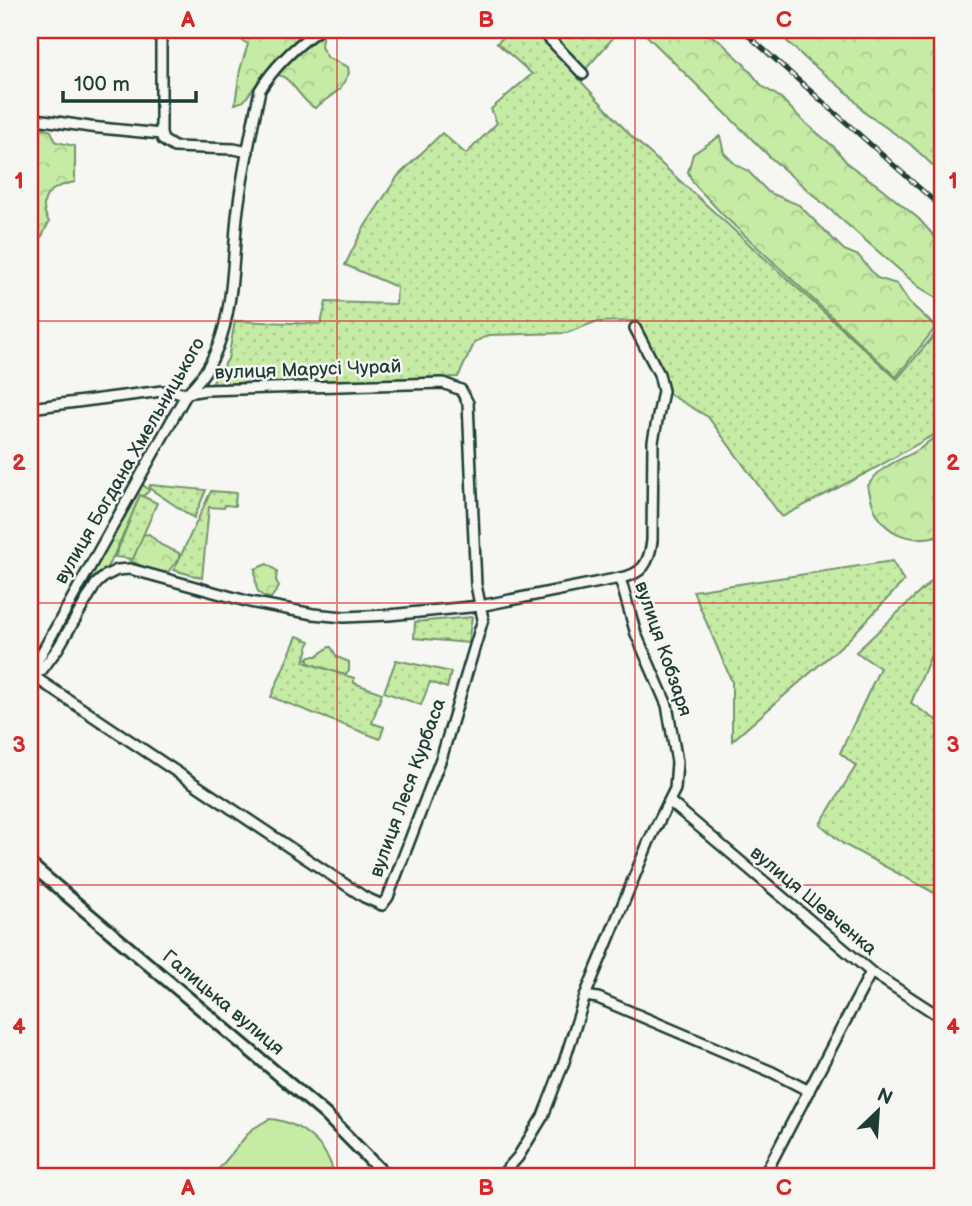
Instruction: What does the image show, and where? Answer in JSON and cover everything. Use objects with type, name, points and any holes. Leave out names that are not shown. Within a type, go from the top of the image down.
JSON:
[{"type":"street","points":[[161,30],[163,140],[174,147],[248,152]]},
{"type":"street","name":"вулиця Богдана Хмельницького","points":[[30,674],[187,393],[198,383],[209,366],[222,331],[230,296],[237,218],[260,90],[268,76],[295,47],[318,30]]},
{"type":"street","points":[[541,30],[583,74]]},
{"type":"street","points":[[30,118],[162,134]]},
{"type":"street","name":"вулиця Кобзаря","points":[[501,1176],[517,1157],[543,1116],[585,996],[649,841],[675,789],[677,762],[667,705],[636,634],[620,578],[632,576],[645,566],[650,553],[653,441],[663,391],[659,374],[635,328]]},
{"type":"street","name":"вулиця Марусі Чурай","points":[[30,408],[162,391],[187,393],[205,390],[443,383],[461,390]]},
{"type":"street","name":"вулиця Леся Курбаса","points":[[30,674],[353,890],[382,905],[388,897],[442,756],[483,619],[476,585],[468,403],[461,390]]},
{"type":"street","points":[[30,674],[41,671],[96,584],[117,570],[149,573],[250,602],[344,617],[481,606],[620,578]]},
{"type":"street","name":"вулиця Шевченка","points":[[670,801],[871,972],[942,1018]]},
{"type":"street","name":"Галицька вулиця","points":[[30,864],[325,1114],[386,1176]]},
{"type":"street","points":[[764,1176],[871,972]]},
{"type":"street","points":[[585,996],[598,998],[772,1072],[809,1091]]},
{"type":"green space","points":[[220,30],[323,30],[321,47],[328,58],[348,67],[349,73],[340,89],[315,108],[287,80],[277,75],[260,79],[244,101],[235,104],[240,70],[248,44],[239,39],[218,40]]},
{"type":"green space","points":[[512,30],[620,30],[578,78],[632,137],[897,379],[942,326],[942,430],[782,517],[708,417],[667,393],[666,379],[638,321],[595,322],[567,333],[489,335],[475,342],[458,377],[211,384],[228,359],[235,321],[321,324],[326,302],[396,304],[397,287],[345,265],[363,229],[398,176],[442,133],[466,154],[497,123],[491,109],[532,74],[497,43]]},
{"type":"green space","points":[[641,30],[702,30],[720,41],[762,86],[781,98],[834,147],[848,164],[919,219],[942,245],[942,301],[919,287],[772,159]]},
{"type":"green space","points":[[775,30],[942,30],[942,174],[910,144],[865,113],[849,94]]},
{"type":"green space","points":[[43,128],[51,131],[56,142],[75,146],[75,182],[59,186],[48,194],[44,206],[49,222],[42,236],[30,246],[30,132],[33,135]]},
{"type":"green space","points":[[720,136],[724,153],[735,164],[748,171],[768,192],[799,205],[844,250],[859,256],[877,278],[897,284],[909,302],[936,327],[896,377],[723,215],[693,183],[688,172],[693,154]]},
{"type":"green space","points":[[942,436],[942,534],[914,538],[889,529],[872,504],[868,486],[878,473],[932,439]]},
{"type":"green space","points":[[142,484],[148,492],[139,499],[107,567],[86,591],[82,583],[104,553],[112,533],[125,517],[139,485]]},
{"type":"green space","points":[[150,485],[206,490],[194,518],[149,488]]},
{"type":"green space","points":[[211,491],[236,493],[235,506],[209,507],[202,578],[174,570]]},
{"type":"green space","points":[[140,495],[157,503],[133,559],[115,557]]},
{"type":"green space","points":[[149,534],[161,545],[179,553],[179,558],[168,572],[154,572],[129,560],[142,535]]},
{"type":"green space","points":[[892,561],[904,581],[848,640],[732,741],[732,682],[693,591]]},
{"type":"green space","points":[[267,564],[277,571],[276,580],[279,587],[271,598],[261,595],[256,584],[255,569]]},
{"type":"green space","points":[[940,573],[942,629],[911,703],[942,724],[942,897],[843,844],[820,824],[856,766],[840,753],[880,668],[856,652]]},
{"type":"green space","points":[[472,617],[468,643],[414,638],[415,622]]},
{"type":"green space","points":[[297,636],[310,641],[304,662],[354,678],[354,683],[382,693],[372,723],[384,727],[380,739],[271,697]]},
{"type":"green space","points":[[329,647],[337,657],[349,662],[349,671],[346,674],[309,663],[307,659],[310,656],[317,656]]},
{"type":"green space","points":[[396,660],[451,672],[447,688],[430,682],[421,705],[384,692]]},
{"type":"green space","points":[[269,1119],[292,1125],[311,1137],[326,1155],[334,1176],[213,1176],[251,1130]]},
{"type":"railway","points":[[742,30],[942,208]]}]
